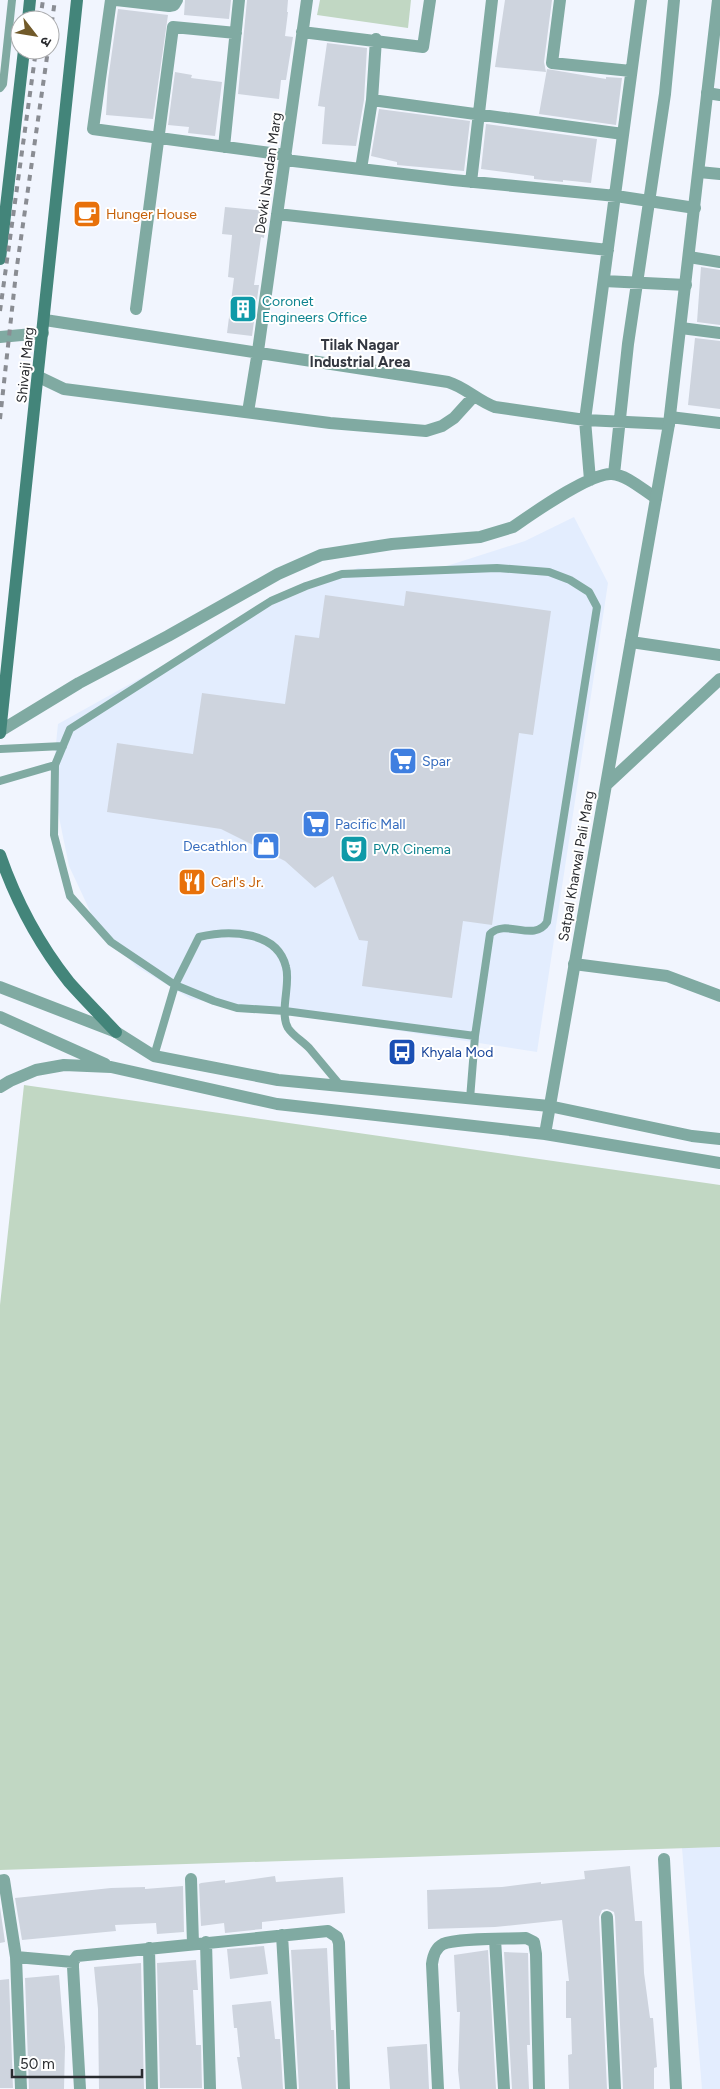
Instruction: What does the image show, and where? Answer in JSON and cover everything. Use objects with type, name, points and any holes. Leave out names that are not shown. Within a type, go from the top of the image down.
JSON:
[{"type":"main road","name":"Shivaji Marg","points":[[0,732],[45,320],[77,0]]},
{"type":"main road","points":[[0,259],[23,60]]},
{"type":"main road","points":[[0,855],[10,884],[36,935],[69,982],[116,1032]]},
{"type":"street","points":[[111,0],[94,129],[362,169],[470,182],[616,196],[695,208]]},
{"type":"street","points":[[116,0],[170,6],[174,5],[177,0]]},
{"type":"street","points":[[224,147],[239,0]]},
{"type":"street","name":"Devki Nandan Marg","points":[[248,412],[307,0]]},
{"type":"street","points":[[302,32],[376,39],[423,47],[430,0]]},
{"type":"street","points":[[470,182],[492,0]]},
{"type":"street","points":[[560,0],[552,62],[631,71]]},
{"type":"street","points":[[590,480],[585,420],[616,196],[640,0]]},
{"type":"street","points":[[614,474],[618,422],[665,94],[674,0]]},
{"type":"street","points":[[606,785],[670,421],[707,93],[717,24],[718,0]]},
{"type":"street","points":[[136,308],[173,27],[236,33]]},
{"type":"street","points":[[362,169],[372,100],[376,39]]},
{"type":"street","points":[[707,93],[720,95]]},
{"type":"street","points":[[372,100],[623,134]]},
{"type":"street","points":[[699,172],[720,174]]},
{"type":"street","points":[[277,214],[608,250]]},
{"type":"street","points":[[689,257],[720,262]]},
{"type":"street","points":[[604,281],[686,285]]},
{"type":"street","points":[[45,320],[258,351],[448,382],[459,385],[474,396],[495,407],[585,420],[720,423]]},
{"type":"street","points":[[681,328],[720,333]]},
{"type":"street","points":[[0,337],[43,333]]},
{"type":"street","points":[[39,377],[64,389],[330,422],[426,431],[442,426],[454,418],[474,396]]},
{"type":"street","points":[[0,732],[79,683],[297,564],[321,555],[392,544],[480,537],[502,532],[590,480],[606,474],[614,474],[629,481],[656,498]]},
{"type":"street","points":[[631,642],[720,655]]},
{"type":"street","name":"Satpal Kharwal Pali Marg","points":[[545,1134],[606,785],[720,679]]},
{"type":"street","points":[[574,964],[667,976],[720,996]]},
{"type":"street","points":[[0,987],[116,1032],[154,1056],[278,1080],[549,1106],[692,1136],[720,1139]]},
{"type":"street","points":[[0,1017],[111,1067]]},
{"type":"street","points":[[0,1087],[36,1070],[64,1065],[111,1067],[278,1104],[545,1134],[720,1163]]},
{"type":"street","points":[[664,1859],[676,2089]]},
{"type":"street","points":[[191,1879],[200,1943],[210,2089]]},
{"type":"street","points":[[0,1881],[4,1880],[16,1957],[22,2089]]},
{"type":"street","points":[[607,1917],[615,2089]]},
{"type":"street","points":[[80,2089],[73,1962],[81,1954],[328,1931],[337,1937],[339,1943],[344,2089]]},
{"type":"street","points":[[282,1935],[291,2089]]},
{"type":"street","points":[[438,2089],[432,1964],[434,1953],[442,1944],[454,1941],[526,1938],[534,1942],[535,1946],[539,2089]]},
{"type":"street","points":[[495,1940],[504,2089]]},
{"type":"street","points":[[149,1948],[152,2089]]},
{"type":"street","points":[[16,1957],[73,1962]]},
{"type":"lane","points":[[0,88],[3,84],[12,0]]},
{"type":"lane","points":[[470,1099],[475,1036],[490,934],[494,930],[502,928],[538,931],[547,922],[597,607],[589,592],[570,580],[549,572],[530,570],[497,568],[342,574],[306,586],[271,601],[70,730],[55,764],[54,835],[70,896],[111,942],[175,985],[237,1008],[285,1011],[475,1036]]},
{"type":"lane","points":[[0,749],[63,746]]},
{"type":"lane","points":[[0,781],[55,764]]},
{"type":"lane","points":[[154,1056],[175,985],[198,937],[214,933],[230,933],[262,938],[273,944],[287,968],[285,1011],[288,1027],[309,1048],[340,1085]]},
{"type":"shaded area","name":"Pacific Mall","points":[[574,517],[608,583],[537,1052],[191,999],[137,967],[98,928],[69,866],[52,783],[58,724],[272,605],[358,568],[428,572],[525,541]]},
{"type":"shaded area","points":[[720,1847],[720,2089],[702,2089],[682,1848]]},
{"type":"green space","points":[[320,0],[411,0],[408,28],[317,15]]},
{"type":"green space","points":[[24,1085],[720,1185],[720,1847],[0,1870],[0,1305]]},
{"type":"building","points":[[185,0],[231,0],[229,19],[184,15]]},
{"type":"building","points":[[247,0],[288,0],[285,36],[293,37],[286,80],[281,80],[279,99],[238,94]]},
{"type":"building","points":[[505,0],[552,0],[544,62],[546,72],[495,67]]},
{"type":"building","points":[[118,9],[168,15],[153,119],[106,115],[108,80]]},
{"type":"building","points":[[327,43],[367,48],[364,100],[356,146],[322,144],[325,107],[318,106]]},
{"type":"building","points":[[547,69],[606,79],[606,77],[622,78],[616,125],[539,114]]},
{"type":"building","points":[[175,72],[192,75],[191,78],[222,82],[215,136],[188,133],[189,127],[168,125]]},
{"type":"building","points":[[379,109],[470,121],[464,171],[397,165],[397,162],[371,156]]},
{"type":"building","points":[[486,124],[597,139],[591,183],[534,179],[534,176],[481,169]]},
{"type":"building","points":[[225,207],[266,211],[264,238],[261,237],[254,285],[259,285],[252,336],[227,333],[234,278],[228,277],[232,235],[222,234]]},
{"type":"building","points":[[701,267],[720,270],[720,325],[697,322]]},
{"type":"building","points":[[695,338],[720,341],[720,409],[688,405]]},
{"type":"building","points":[[406,591],[551,611],[533,735],[519,733],[492,925],[463,921],[452,998],[362,986],[368,941],[359,940],[333,876],[315,888],[285,861],[221,829],[107,812],[117,743],[193,754],[202,693],[285,704],[295,635],[319,638],[325,595],[404,606]]},
{"type":"building","points":[[630,1866],[635,1921],[642,1921],[644,1973],[650,2018],[653,2018],[657,2067],[654,2068],[654,2089],[623,2089],[615,1917],[614,1912],[607,1909],[602,1910],[599,1917],[607,2089],[569,2089],[568,2055],[572,2054],[571,2018],[566,2018],[566,1981],[569,1981],[562,1920],[495,1927],[428,1929],[427,1890],[502,1887],[585,1879],[584,1871]]},
{"type":"building","points":[[275,1876],[276,1882],[343,1877],[345,1913],[262,1922],[262,1929],[225,1933],[224,1923],[201,1926],[199,1884],[225,1880],[225,1883]]},
{"type":"building","points":[[183,1886],[184,1932],[157,1934],[156,1923],[115,1925],[116,1931],[22,1940],[15,1898],[111,1888],[145,1887],[145,1889]]},
{"type":"building","points":[[0,1907],[5,1942],[0,1943]]},
{"type":"building","points":[[264,1946],[268,1974],[230,1979],[227,1949]]},
{"type":"building","points":[[327,1948],[331,2030],[334,2030],[336,2089],[299,2089],[291,1950]]},
{"type":"building","points":[[488,1950],[496,2089],[460,2089],[458,2070],[460,2012],[457,2012],[454,1955]]},
{"type":"building","points":[[504,1952],[528,1953],[530,2045],[527,2045],[529,2089],[512,2089]]},
{"type":"building","points":[[196,1960],[198,1990],[193,1990],[196,2045],[201,2045],[202,2088],[160,2088],[157,1963]]},
{"type":"building","points":[[141,1963],[144,2089],[99,2089],[98,2009],[94,1967]]},
{"type":"building","points":[[59,1975],[65,2047],[64,2089],[29,2089],[25,1978]]},
{"type":"building","points":[[9,1979],[13,2088],[0,2088],[0,1980]]},
{"type":"building","points":[[271,2001],[275,2039],[280,2039],[283,2089],[242,2089],[237,2057],[240,2057],[237,2028],[234,2028],[232,2005]]},
{"type":"building","points":[[427,2044],[429,2089],[390,2089],[387,2047]]},
{"type":"railway","points":[[42,10],[43,0]]},
{"type":"railway","points":[[54,10],[55,0]]},
{"type":"railway","points":[[0,311],[35,60]]},
{"type":"railway","points":[[0,419],[16,273],[47,60]]},
{"type":"place","name":"Hunger House","points":[[87,214]]},
{"type":"place","name":"Coronet Engineers Office","points":[[243,309]]},
{"type":"place","name":"Spar","points":[[403,761]]},
{"type":"place","name":"Pacific Mall","points":[[316,824]]},
{"type":"place","name":"Decathlon","points":[[266,846]]},
{"type":"place","name":"PVR Cinema","points":[[354,849]]},
{"type":"place","name":"Carl's Jr.","points":[[192,882]]},
{"type":"place","name":"Khyala Mod","points":[[402,1052]]},
{"type":"district","name":"Tilak Nagar Industrial Area","points":[[360,354]]}]
